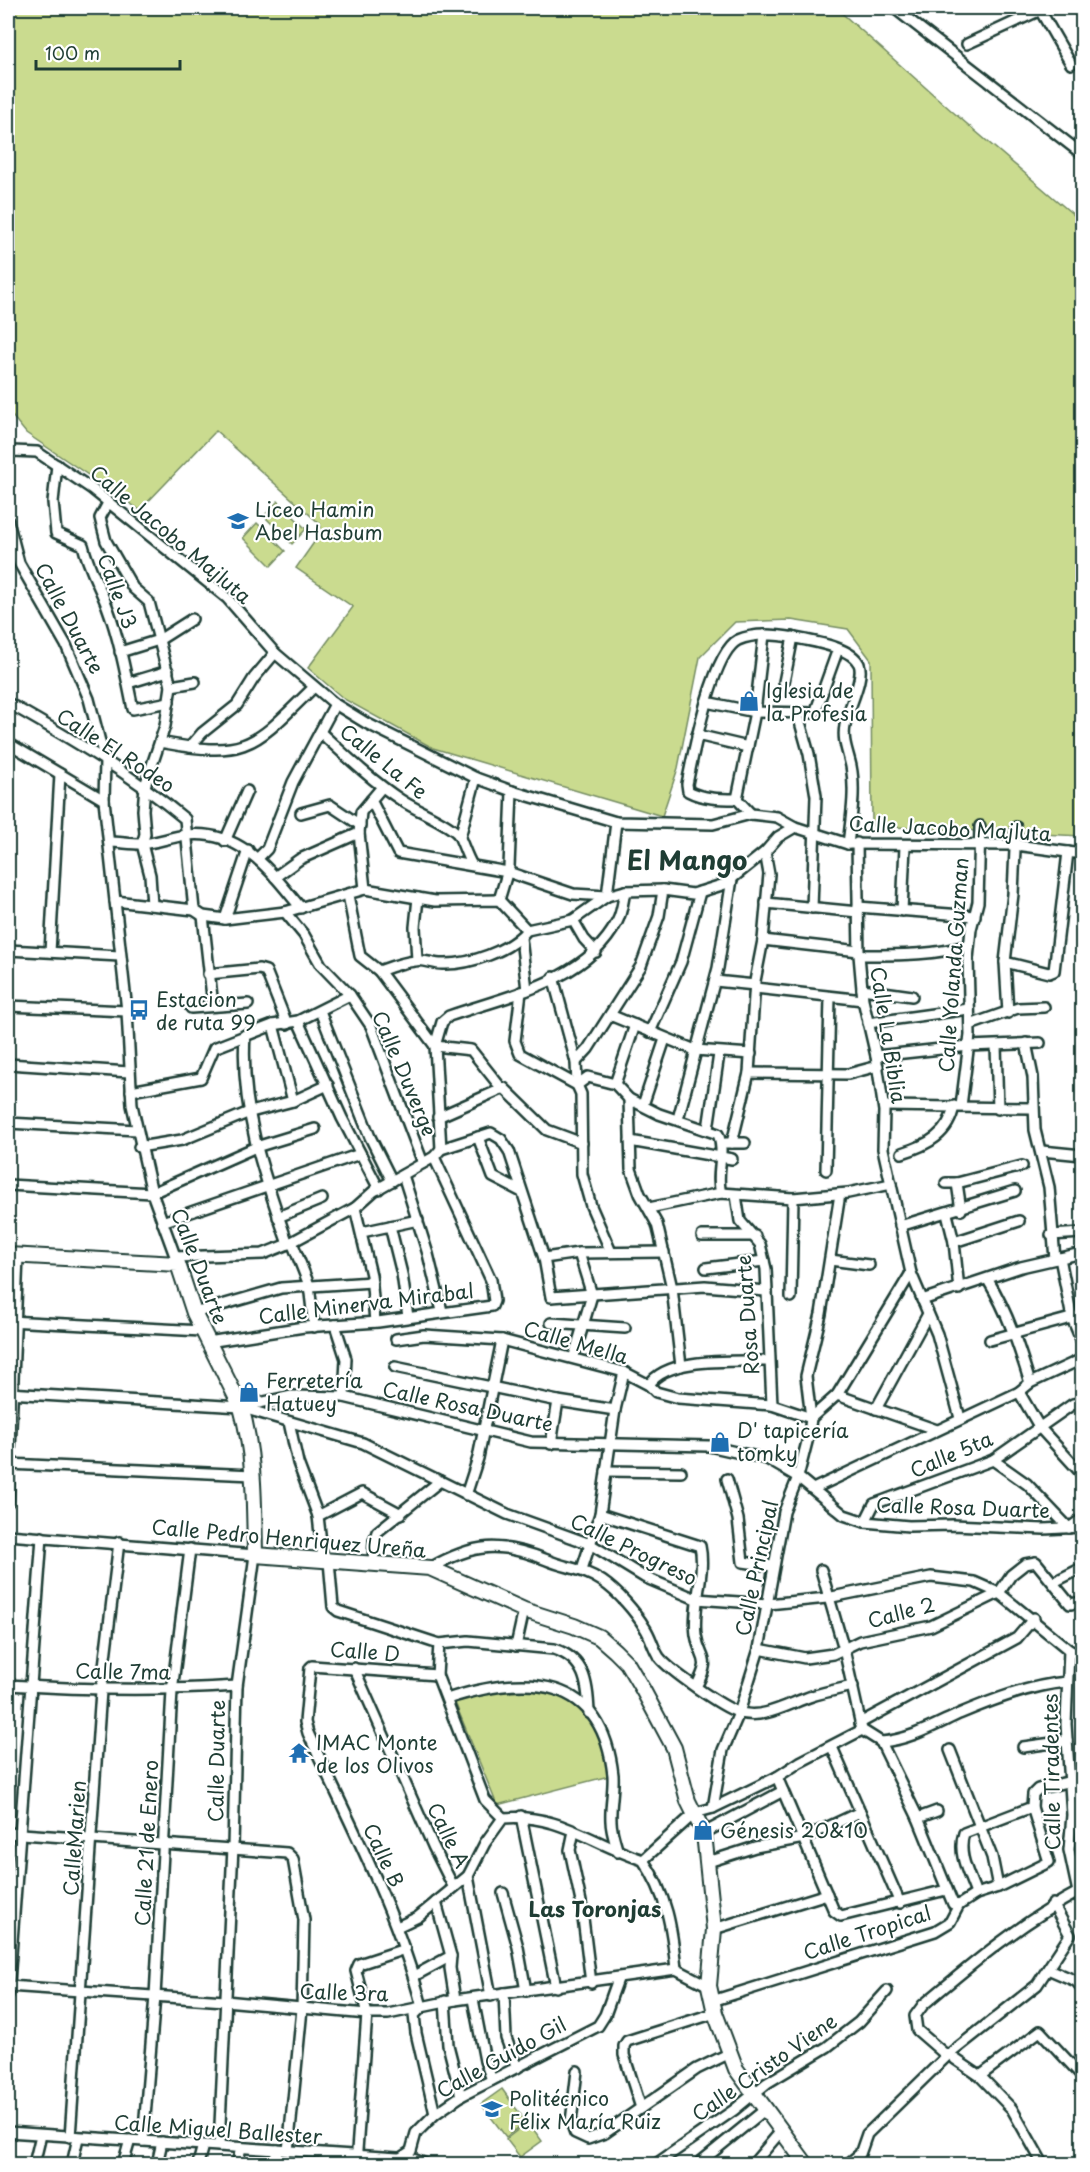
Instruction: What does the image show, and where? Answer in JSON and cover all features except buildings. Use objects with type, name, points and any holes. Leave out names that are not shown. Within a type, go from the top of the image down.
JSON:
[{"type":"street","points":[[894,8],[1083,154]]},
{"type":"street","points":[[967,44],[1042,9],[1071,64]]},
{"type":"street","name":"Calle Jacobo Majluta","points":[[8,456],[12,451],[38,452],[108,503],[227,598],[275,653],[335,704],[366,723],[476,778],[512,792],[616,822],[713,824],[751,814],[777,817],[816,835],[853,843],[905,846],[1016,845],[1083,854]]},
{"type":"street","name":"Calle J3","points":[[57,465],[53,502],[56,533],[83,545],[93,578],[107,606],[133,709],[169,702]]},
{"type":"street","points":[[108,503],[100,518],[106,541],[133,588],[149,602],[171,686],[160,742],[146,786],[143,810],[145,834],[142,844],[150,875],[152,905]]},
{"type":"street","name":"Calle Duarte","points":[[8,521],[19,563],[66,645],[89,699],[105,761],[104,800],[127,1011],[129,1072],[139,1147],[152,1193],[194,1313],[241,1407],[253,1476],[255,1555],[237,1686],[233,1847],[219,2146]]},
{"type":"street","points":[[120,652],[159,640],[192,619]]},
{"type":"street","points":[[736,799],[755,712],[764,635]]},
{"type":"street","points":[[706,702],[755,712],[813,714],[817,710],[838,649],[793,637],[764,635],[738,641],[727,649],[706,702],[687,784],[688,791],[718,800],[736,799],[751,814]]},
{"type":"street","points":[[784,682],[793,637]]},
{"type":"street","name":"Calle La Biblia","points":[[838,649],[851,655],[859,663],[861,673],[844,727],[845,751],[851,766],[853,843],[863,1000],[877,1061],[884,1106],[883,1149],[911,1273],[928,1314],[960,1418]]},
{"type":"street","points":[[190,747],[202,733],[237,705],[254,678],[275,653]]},
{"type":"street","points":[[128,683],[168,671]]},
{"type":"street","points":[[171,686],[195,682]]},
{"type":"street","points":[[160,742],[212,750],[250,745],[268,732],[314,687]]},
{"type":"street","name":"Calle El Rodeo","points":[[8,703],[146,786],[185,819],[194,910]]},
{"type":"street","points":[[259,857],[267,849],[293,782],[335,704]]},
{"type":"street","points":[[798,715],[809,754],[816,796],[812,908]]},
{"type":"street","name":"Calle La Fe","points":[[320,732],[382,787],[426,816],[455,831],[460,837]]},
{"type":"street","points":[[697,735],[748,747]]},
{"type":"street","points":[[8,743],[104,800]]},
{"type":"street","points":[[50,952],[60,774]]},
{"type":"street","points":[[472,865],[463,852],[460,837],[476,778]]},
{"type":"street","points":[[365,888],[359,829],[361,812],[382,787]]},
{"type":"street","points":[[225,841],[247,791]]},
{"type":"street","points":[[499,900],[508,872],[512,792]]},
{"type":"street","points":[[371,800],[398,853],[420,859],[508,872],[573,894],[607,896],[625,891],[663,890],[693,894],[700,892],[732,879],[765,852],[778,837],[795,827]]},
{"type":"street","points":[[301,813],[330,805],[359,829]]},
{"type":"street","points":[[379,971],[417,960],[442,964],[460,963],[499,950],[524,934],[573,920],[607,896],[616,822]]},
{"type":"street","name":"Calle Yolanda Guzman","points":[[902,1153],[919,1148],[942,1134],[957,1106],[969,1046],[969,945],[978,902],[980,826]]},
{"type":"street","points":[[1008,1013],[1005,962],[1016,827]]},
{"type":"street","points":[[275,877],[300,859],[359,829]]},
{"type":"street","points":[[109,842],[142,844],[188,835],[212,836],[248,850],[259,857],[301,908]]},
{"type":"street","points":[[902,911],[905,846]]},
{"type":"street","points":[[225,920],[248,850]]},
{"type":"street","points":[[732,1143],[749,1073],[755,987],[763,940],[769,874],[765,852]]},
{"type":"street","points":[[1005,962],[1049,973],[1054,971],[1068,852]]},
{"type":"street","points":[[678,1119],[715,981],[732,879]]},
{"type":"street","points":[[115,901],[194,910],[203,916],[225,920],[285,912],[348,895],[365,888],[435,901],[499,900]]},
{"type":"street","points":[[576,1062],[610,1015],[641,966],[650,945],[663,890]]},
{"type":"street","points":[[437,1153],[435,1046],[442,1022],[449,1016],[524,991],[552,978],[596,952],[618,920],[625,891]]},
{"type":"street","points":[[650,1032],[681,962],[700,892]]},
{"type":"street","points":[[348,895],[360,956],[379,971],[435,1046],[471,1050],[502,1089],[506,1089],[547,1130],[582,1143]]},
{"type":"street","points":[[417,960],[415,927],[418,898]]},
{"type":"street","points":[[499,900],[524,934],[524,991],[516,1047],[519,1054],[577,1085]]},
{"type":"street","points":[[766,903],[812,908],[975,916]]},
{"type":"street","name":"Calle Duverge","points":[[285,912],[304,935],[321,965],[350,995],[371,1026],[423,1163]]},
{"type":"street","points":[[203,916],[213,1006]]},
{"type":"street","points":[[573,920],[584,939],[596,952]]},
{"type":"street","points":[[763,940],[859,953],[919,956],[942,953],[969,945]]},
{"type":"street","points":[[8,950],[120,956]]},
{"type":"street","points":[[208,974],[259,969],[266,971],[287,1024]]},
{"type":"street","points":[[552,978],[576,1062],[577,1085],[581,1094],[582,1174],[591,1206],[611,1252]]},
{"type":"street","points":[[715,981],[863,1000]]},
{"type":"street","points":[[862,989],[912,996]]},
{"type":"street","points":[[131,1091],[201,1078],[213,1048],[273,1025],[298,1021],[350,995]]},
{"type":"street","points":[[826,1170],[830,997]]},
{"type":"street","points":[[190,1008],[248,1004]]},
{"type":"street","points":[[8,1006],[127,1011]]},
{"type":"street","points":[[970,1024],[1018,1008],[1044,1007]]},
{"type":"street","points":[[868,1023],[969,1009]]},
{"type":"street","points":[[320,1011],[370,1137],[392,1181]]},
{"type":"street","points":[[610,1015],[695,1050],[718,1054],[751,1054]]},
{"type":"street","points":[[298,1021],[360,1154],[379,1189]]},
{"type":"street","points":[[273,1025],[293,1101]]},
{"type":"street","points":[[615,1084],[635,1025]]},
{"type":"street","points":[[245,1035],[247,1113],[278,1217],[309,1285],[314,1327]]},
{"type":"street","points":[[643,1106],[665,1039]]},
{"type":"street","points":[[1026,1043],[1033,1077],[1032,1107],[1035,1130],[1042,1151],[1048,1187],[1051,1235],[1072,1318],[1083,1342]]},
{"type":"street","points":[[749,1073],[848,1074],[877,1061],[969,1046],[1040,1043]]},
{"type":"street","points":[[996,1046],[998,1109]]},
{"type":"street","points":[[708,1129],[718,1054]]},
{"type":"street","points":[[8,1064],[129,1072]]},
{"type":"street","points":[[577,1085],[588,1077],[615,1084],[629,1099],[643,1106],[718,1134],[720,1143],[717,1181],[721,1193]]},
{"type":"street","points":[[139,1147],[182,1140],[247,1113],[293,1101],[328,1085]]},
{"type":"street","points":[[438,1117],[502,1089]]},
{"type":"street","points":[[629,1099],[633,1175],[657,1224],[672,1288],[681,1366]]},
{"type":"street","points":[[884,1106],[957,1106],[998,1109],[1032,1107]]},
{"type":"street","points":[[8,1123],[137,1130]]},
{"type":"street","points":[[8,1185],[152,1193],[256,1147],[315,1129]]},
{"type":"street","points":[[8,1502],[13,1255],[176,1261],[263,1254],[290,1243],[355,1208],[379,1189],[437,1153],[491,1133],[501,1139],[509,1151],[520,1191],[544,1258],[551,1297],[705,1286],[766,1291]]},
{"type":"street","points":[[478,1137],[493,1177],[520,1191]]},
{"type":"street","points":[[630,1141],[732,1159]]},
{"type":"street","points":[[720,1143],[745,1143]]},
{"type":"street","points":[[1042,1151],[1083,1155]]},
{"type":"street","name":"Calle Minerva Mirabal","points":[[12,1321],[205,1337],[375,1322],[442,1311],[492,1306],[494,1301],[491,1280],[437,1153]]},
{"type":"street","points":[[162,1222],[360,1154]]},
{"type":"street","points":[[946,1183],[957,1183],[1022,1166]]},
{"type":"street","points":[[403,1175],[418,1220],[442,1311]]},
{"type":"street","points":[[957,1183],[961,1210]]},
{"type":"street","points":[[649,1208],[721,1193],[793,1198],[840,1194],[891,1184]]},
{"type":"street","points":[[900,1226],[961,1210],[1015,1191]]},
{"type":"street","name":"Calle Principal","points":[[713,1808],[723,1750],[739,1713],[759,1648],[768,1604],[772,1566],[784,1512],[798,1477],[811,1418],[806,1376],[830,1260],[840,1194]]},
{"type":"street","name":"Rosa Duarte","points":[[736,1195],[742,1225],[755,1236],[760,1244],[764,1261],[772,1405]]},
{"type":"street","points":[[790,1297],[793,1198]]},
{"type":"street","points":[[278,1217],[322,1199]]},
{"type":"street","points":[[355,1208],[372,1282],[375,1322]]},
{"type":"street","points":[[947,1214],[954,1242],[959,1289]]},
{"type":"street","points":[[362,1232],[418,1220]]},
{"type":"street","points":[[954,1242],[1019,1221]]},
{"type":"street","points":[[390,1226],[402,1274],[408,1317]]},
{"type":"street","points":[[1051,1235],[1083,1233]]},
{"type":"street","points":[[702,1236],[755,1236]]},
{"type":"street","points":[[544,1258],[579,1253],[664,1252]]},
{"type":"street","points":[[574,1356],[592,1295],[579,1253]]},
{"type":"street","points":[[922,1300],[988,1280],[1021,1267],[1083,1253]]},
{"type":"street","points":[[830,1260],[869,1265]]},
{"type":"street","points":[[706,1268],[764,1261]]},
{"type":"street","points":[[811,1418],[837,1395],[911,1273]]},
{"type":"street","points":[[988,1280],[1005,1307],[1030,1383]]},
{"type":"street","points":[[194,1313],[259,1294],[309,1285],[372,1282]]},
{"type":"street","points":[[876,1409],[928,1314]]},
{"type":"street","points":[[990,1340],[1083,1315]]},
{"type":"street","points":[[551,1323],[584,1323],[625,1328]]},
{"type":"street","points":[[335,1325],[346,1359],[344,1397]]},
{"type":"street","name":"Calle Mella","points":[[396,1339],[424,1335],[502,1340],[574,1356],[624,1372],[649,1385],[656,1392],[678,1398],[772,1405],[811,1418]]},
{"type":"street","points":[[466,1495],[484,1430],[502,1340]]},
{"type":"street","points":[[813,1489],[1019,1392],[1030,1383],[1083,1359]]},
{"type":"street","points":[[649,1385],[662,1371],[681,1366],[768,1361]]},
{"type":"street","points":[[395,1366],[493,1385],[558,1401],[615,1410]]},
{"type":"street","points":[[582,1569],[600,1514],[615,1410],[624,1372]]},
{"type":"street","points":[[1019,1392],[1040,1428],[1083,1474]]},
{"type":"street","name":"Calle Rosa Duarte","points":[[10,1394],[241,1407],[292,1396],[344,1397],[551,1444],[709,1446],[768,1459],[798,1477],[844,1515],[865,1522],[909,1526],[1083,1527]]},
{"type":"street","points":[[837,1395],[937,1430]]},
{"type":"street","points":[[551,1444],[558,1401]]},
{"type":"street","name":"Calle 5ta","points":[[865,1522],[874,1504],[993,1460],[1073,1404],[1080,1403],[1083,1406]]},
{"type":"street","name":"Calle Progreso","points":[[241,1407],[363,1443],[507,1514],[591,1544],[644,1577],[696,1599],[768,1604],[827,1598],[931,1577],[974,1582],[999,1593],[1034,1618],[1069,1650],[1083,1656]]},
{"type":"street","points":[[289,1422],[298,1463],[318,1516],[333,1606],[338,1611],[439,1644],[468,1641],[554,1650],[568,1654],[577,1661],[588,1694],[589,1713]]},
{"type":"street","points":[[993,1460],[1027,1484],[1069,1528],[1083,1519]]},
{"type":"street","points":[[8,1464],[253,1476]]},
{"type":"street","points":[[606,1471],[681,1472]]},
{"type":"street","points":[[727,1479],[738,1519],[743,1562],[772,1566]]},
{"type":"street","points":[[373,1564],[374,1541],[377,1532],[440,1481]]},
{"type":"street","points":[[318,1516],[362,1493],[401,1514]]},
{"type":"street","points":[[600,1514],[700,1546],[696,1636],[706,1658],[704,1673],[696,1687]]},
{"type":"street","name":"Calle Pedro Henriquez Ureña","points":[[8,1535],[430,1568],[524,1610],[599,1637],[627,1663],[674,1748],[688,1801],[695,1813]]},
{"type":"street","points":[[8,1995],[42,1537]]},
{"type":"street","name":"CalleMarien","points":[[72,2164],[101,1691],[119,1542]]},
{"type":"street","points":[[430,1568],[460,1551],[489,1547],[523,1550],[555,1563],[582,1569],[603,1582],[624,1601],[645,1627],[660,1658],[696,1687],[739,1713],[776,1711],[814,1695],[853,1686]]},
{"type":"street","name":"Calle 21 de Enero","points":[[143,2141],[165,1842],[172,1690],[190,1549]]},
{"type":"street","name":"Calle 2","points":[[759,1648],[805,1658],[833,1654],[860,1641],[931,1626],[999,1593],[1011,1575],[1025,1564],[1036,1562],[1054,1582]]},
{"type":"street","points":[[1083,1568],[1054,1582],[1070,1604],[1083,1602]]},
{"type":"street","points":[[821,1570],[827,1598],[844,1648],[861,1727],[880,1742],[918,1818],[946,1890],[953,1904],[959,1905]]},
{"type":"street","points":[[516,1646],[524,1610]]},
{"type":"street","points":[[643,1860],[695,1813],[713,1808],[832,1747],[861,1727],[1017,1638],[1034,1618]]},
{"type":"street","points":[[439,1644],[437,1675],[485,1800],[502,1818]]},
{"type":"street","name":"Calle Tiradentes","points":[[1069,1650],[1067,1742],[1072,1815],[1069,1850],[1080,1891]]},
{"type":"street","name":"Calle D","points":[[305,1722],[310,1667],[437,1675]]},
{"type":"street","name":"Calle A","points":[[354,1668],[453,1886]]},
{"type":"street","points":[[880,1742],[908,1737],[982,1704],[1049,1683],[1067,1682]]},
{"type":"street","points":[[447,1699],[484,1688],[536,1684],[571,1694],[589,1713],[603,1734],[613,1775],[611,1822],[618,1852]]},
{"type":"street","name":"Calle 7ma","points":[[8,1686],[101,1691],[237,1686]]},
{"type":"street","name":"Calle B","points":[[305,1722],[397,1927],[423,2007]]},
{"type":"street","points":[[1023,1747],[1067,1742]]},
{"type":"street","points":[[832,1747],[900,1903]]},
{"type":"street","points":[[950,1750],[992,1857],[998,1887]]},
{"type":"street","points":[[777,1777],[834,1911],[846,1917],[946,1890]]},
{"type":"street","points":[[976,1894],[960,1843],[964,1833],[1032,1807],[1033,1794],[1038,1789],[1071,1781]]},
{"type":"street","points":[[704,1833],[783,1791]]},
{"type":"street","name":"Calle Tropical","points":[[641,2108],[624,2055],[624,2046],[627,2041],[713,2007],[935,1931],[950,1922],[959,1905],[976,1894],[998,1887],[1049,1862],[1032,1807]]},
{"type":"street","points":[[918,1818],[937,1811]]},
{"type":"street","points":[[708,1862],[755,1847],[804,1838],[860,1812]]},
{"type":"street","points":[[695,1813],[704,1833],[708,1862],[714,1929],[709,1986],[713,2007],[728,2054],[736,2068],[806,2164]]},
{"type":"street","points":[[521,1816],[556,1987]]},
{"type":"street","points":[[397,1927],[418,1917],[468,1876],[485,1843],[502,1818],[521,1816],[553,1821],[618,1852],[643,1860],[664,1897],[672,1924],[676,1970],[709,1986]]},
{"type":"street","points":[[574,1830],[570,1850],[581,1902],[591,1983]]},
{"type":"street","points":[[8,1833],[165,1842],[288,1853],[293,1859],[304,1920],[302,2009],[288,2151]]},
{"type":"street","points":[[468,1876],[491,1996]]},
{"type":"street","points":[[1043,2164],[1012,2109],[980,2076],[917,2030],[915,2016],[996,1944],[1053,1904],[1080,1891]]},
{"type":"street","points":[[503,1893],[518,1947],[526,1991]]},
{"type":"street","points":[[714,1929],[827,1894]]},
{"type":"street","points":[[436,1902],[451,1956],[448,2045],[461,2096]]},
{"type":"street","points":[[848,2164],[860,2154],[867,2134],[951,2057],[1037,1985],[1070,1935],[1053,1904]]},
{"type":"street","points":[[357,2161],[367,2014],[356,1971],[359,1964],[405,1949]]},
{"type":"street","points":[[414,1976],[451,1956]]},
{"type":"street","name":"Calle 3ra","points":[[8,1986],[388,2014],[450,2000],[618,1980],[676,1970]]},
{"type":"street","points":[[1048,1970],[1080,1982]]},
{"type":"street","name":"Calle Guido Gil","points":[[399,2162],[411,2151],[416,2133],[435,2114],[461,2096],[598,2026],[605,2015],[618,1980]]},
{"type":"street","name":"Calle Cristo Viene","points":[[656,2164],[767,2083],[827,2047],[851,2029],[886,1991]]},
{"type":"street","points":[[504,1993],[506,2038],[517,2068]]},
{"type":"street","points":[[473,1999],[485,2061],[492,2080]]},
{"type":"street","points":[[423,2007],[414,2014],[416,2033],[435,2114]]},
{"type":"street","points":[[980,2076],[1040,2031],[1083,2076]]},
{"type":"street","points":[[577,2071],[571,2122],[574,2133],[588,2139],[598,2137],[697,2069],[728,2054]]},
{"type":"street","points":[[698,2164],[767,2108]]},
{"type":"street","points":[[753,2164],[782,2130]]},
{"type":"street","name":"Calle Miguel Ballester","points":[[8,2132],[314,2152],[357,2161],[413,2160],[426,2164]]},
{"type":"street","points":[[34,2164],[40,2135]]},
{"type":"street","points":[[123,2164],[130,2140]]},
{"type":"street","points":[[157,2164],[162,2142]]},
{"type":"street","points":[[198,2164],[203,2145]]},
{"type":"street","points":[[237,2164],[241,2148]]},
{"type":"street","points":[[273,2164],[277,2150]]},
{"type":"street","points":[[311,2164],[314,2152]]},
{"type":"green space","points":[[8,8],[836,8],[1082,222],[1082,836],[872,826],[871,660],[848,629],[791,620],[735,622],[700,657],[678,768],[662,816],[433,748],[344,699],[308,668],[353,607],[296,568],[322,531],[320,524],[216,431],[140,510],[26,433],[8,411]]},
{"type":"green space","points":[[278,501],[306,529],[292,544],[264,516]]},
{"type":"green space","points":[[257,523],[285,551],[271,566],[243,538]]},
{"type":"green space","points":[[533,1687],[569,1699],[598,1729],[609,1776],[497,1805],[454,1700],[486,1692]]},
{"type":"green space","points":[[502,2089],[526,2122],[506,2137],[481,2104]]},
{"type":"green space","points":[[528,2122],[542,2141],[520,2157],[506,2139]]},
{"type":"place","name":"Liceo Hamin Abel Hasbum","points":[[238,521]]},
{"type":"place","name":"Iglesia de la Profesia","points":[[749,701]]},
{"type":"place","name":"Estacion de ruta 99","points":[[139,1010]]},
{"type":"place","name":"Ferretería Hatuey","points":[[249,1392]]},
{"type":"place","name":"D' tapicería tomky","points":[[720,1442]]},
{"type":"place","name":"IMAC Monte de los Olivos","points":[[299,1753]]},
{"type":"place","name":"Génesis 20&10","points":[[703,1830]]},
{"type":"place","name":"Politécnico Félix María Ruiz","points":[[492,2109]]},
{"type":"district","name":"El Mango","points":[[687,859]]},
{"type":"district","name":"Las Toronjas","points":[[595,1908]]}]
